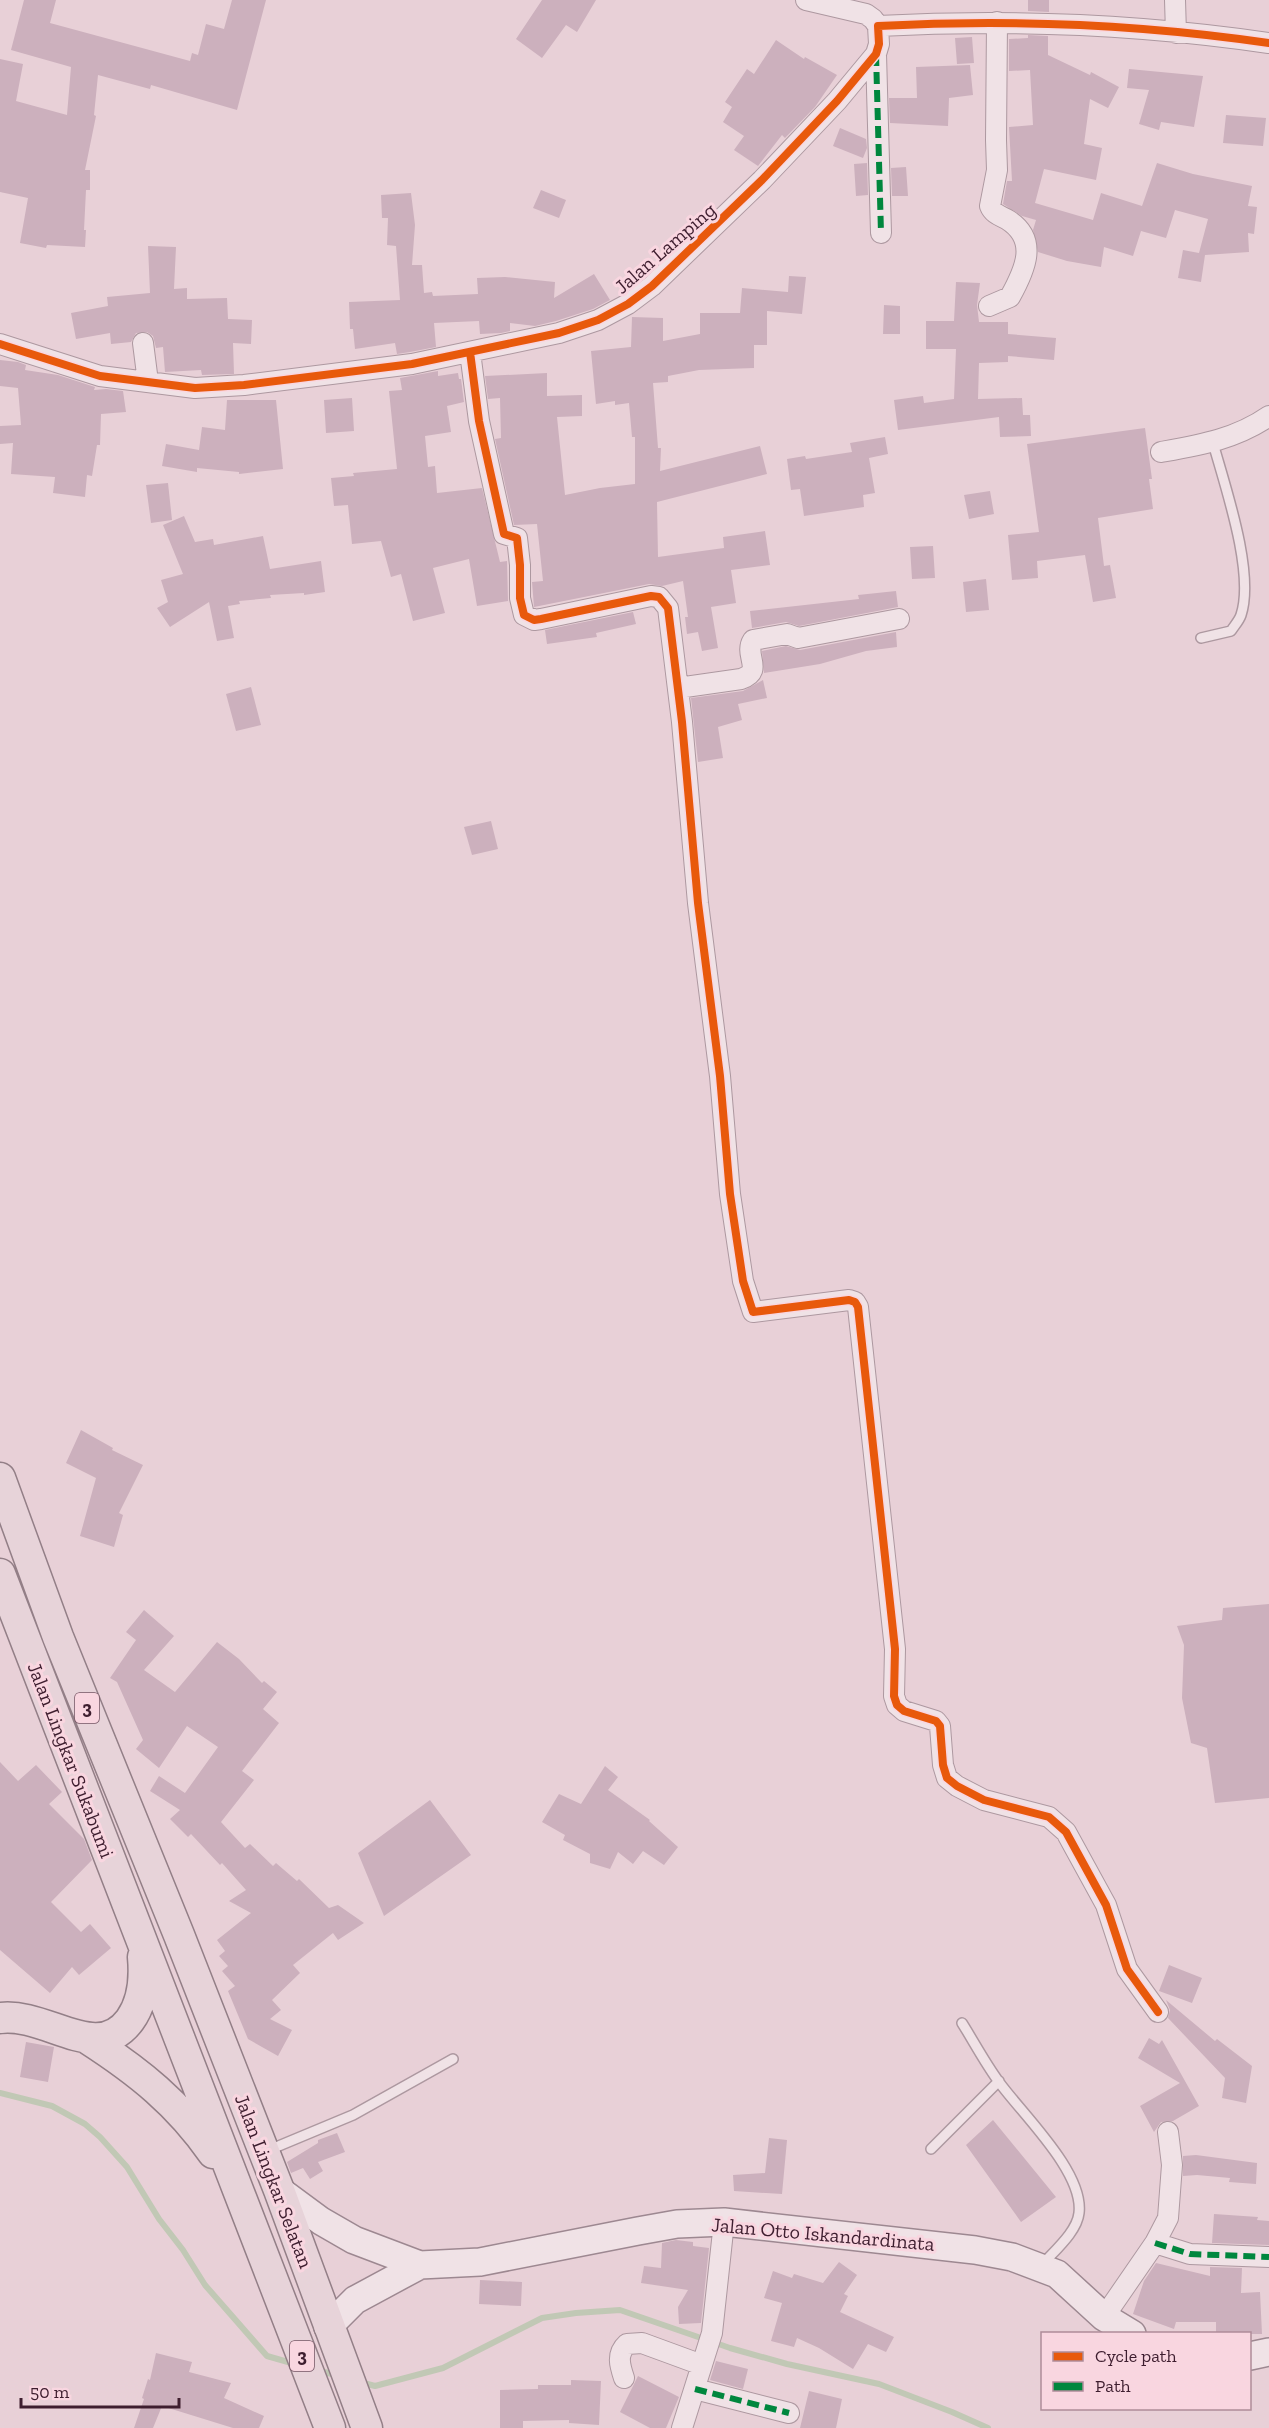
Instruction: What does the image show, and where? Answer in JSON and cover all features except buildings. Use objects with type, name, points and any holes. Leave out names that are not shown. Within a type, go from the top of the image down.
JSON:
[{"type":"main road","name":"Jalan Lingkar Sukabumi","points":[[0,1478],[58,1637],[179,1935]]},
{"type":"main road","name":"Jalan Lingkar Sukabumi","points":[[0,1574],[142,1945]]},
{"type":"main road","name":"Jalan Lingkar Selatan","points":[[179,1935],[279,2190],[367,2428]]},
{"type":"main road","name":"Jalan Lingkar Selatan","points":[[142,1945],[326,2416]]},
{"type":"main road","points":[[88,2039],[112,2037],[132,2018],[141,1997],[144,1971],[142,1945]]},
{"type":"main road","points":[[0,2018],[23,2018],[41,2022],[88,2039],[128,2065],[156,2087],[187,2119],[238,2190]]},
{"type":"main road","points":[[279,2190],[321,2221],[354,2240],[420,2265]]},
{"type":"main road","name":"Jalan Otto Iskandardinata","points":[[420,2265],[480,2262],[638,2230],[677,2224],[724,2222],[948,2245],[1012,2258],[1057,2274],[1104,2317],[1129,2332]]},
{"type":"main road","points":[[328,2327],[355,2300],[420,2265]]},
{"type":"main road","points":[[1251,2356],[1269,2352]]},
{"type":"street","points":[[806,0],[866,14],[878,26],[879,44],[876,54],[881,233]]},
{"type":"street","points":[[1175,0],[1176,33]]},
{"type":"street","points":[[990,306],[1010,297],[1028,253],[1026,239],[1019,228],[993,212],[990,207],[998,170],[997,22]]},
{"type":"street","points":[[878,26],[1055,22],[1269,43]]},
{"type":"street","name":"Jalan Lamping","points":[[0,344],[100,376],[195,388],[244,385],[412,364],[559,333],[598,320],[628,304],[694,248],[837,101],[876,54]]},
{"type":"street","points":[[143,343],[148,365],[148,382]]},
{"type":"street","points":[[470,352],[479,421],[504,534],[517,538],[520,598],[524,615],[534,620],[541,619],[651,596],[659,597],[668,608],[678,688],[698,903],[720,1076],[730,1194],[743,1281],[753,1312],[845,1300],[852,1300],[857,1304],[895,1649],[894,1696],[897,1705],[904,1711],[936,1721],[940,1726],[944,1773],[957,1786],[984,1800],[1049,1817],[1066,1832],[1106,1905],[1127,1969],[1158,2012]]},
{"type":"street","points":[[1161,452],[1213,442],[1253,427],[1269,416]]},
{"type":"street","points":[[678,688],[741,679],[749,675],[753,668],[750,646],[753,640],[787,634],[798,638],[899,619]]},
{"type":"street","points":[[1104,2317],[1155,2242],[1168,2218],[1171,2193],[1168,2132]]},
{"type":"street","points":[[682,2428],[710,2339],[724,2222]]},
{"type":"street","points":[[1155,2242],[1190,2254],[1269,2257]]},
{"type":"street","points":[[624,2378],[620,2366],[620,2354],[627,2344],[634,2342],[702,2365]]},
{"type":"street","points":[[695,2389],[789,2413]]},
{"type":"lane","points":[[1201,638],[1231,631],[1240,617],[1244,599],[1241,548],[1213,442]]},
{"type":"lane","points":[[962,2023],[999,2081],[1050,2145],[1066,2170],[1079,2202],[1077,2221],[1040,2267]]},
{"type":"lane","points":[[264,2152],[353,2115],[453,2059]]},
{"type":"lane","points":[[931,2149],[999,2081]]},
{"type":"waterway","points":[[0,2093],[52,2106],[85,2124],[100,2137],[127,2167],[159,2219],[183,2250],[205,2285],[267,2356],[295,2364]]},
{"type":"waterway","points":[[360,2382],[375,2386],[443,2368],[542,2318],[620,2310],[730,2348],[787,2364],[879,2384],[988,2428]]},
{"type":"waterway","points":[[317,2370],[339,2376]]},
{"type":"marked path","points":[[876,54],[881,233]]},
{"type":"marked path","points":[[1155,2243],[1190,2254],[1269,2257]]},
{"type":"marked path","points":[[695,2389],[789,2413]]},
{"type":"cycle path","points":[[0,344],[100,376],[195,388],[244,385],[412,364],[559,333],[598,320],[628,304],[652,286],[762,180],[837,101],[876,54],[879,44],[878,26],[1025,23],[1123,27],[1269,43]]},
{"type":"cycle path","points":[[470,352],[479,421],[504,534],[517,538],[520,598],[524,615],[534,620],[541,619],[651,596],[659,597],[668,608],[682,722],[698,903],[720,1076],[730,1194],[743,1281],[753,1312],[849,1300],[855,1302],[858,1307],[895,1649],[894,1696],[897,1705],[904,1711],[936,1721],[940,1726],[943,1765],[947,1778],[957,1786],[984,1800],[1049,1817],[1066,1832],[1106,1905],[1127,1969],[1158,2012]]}]
